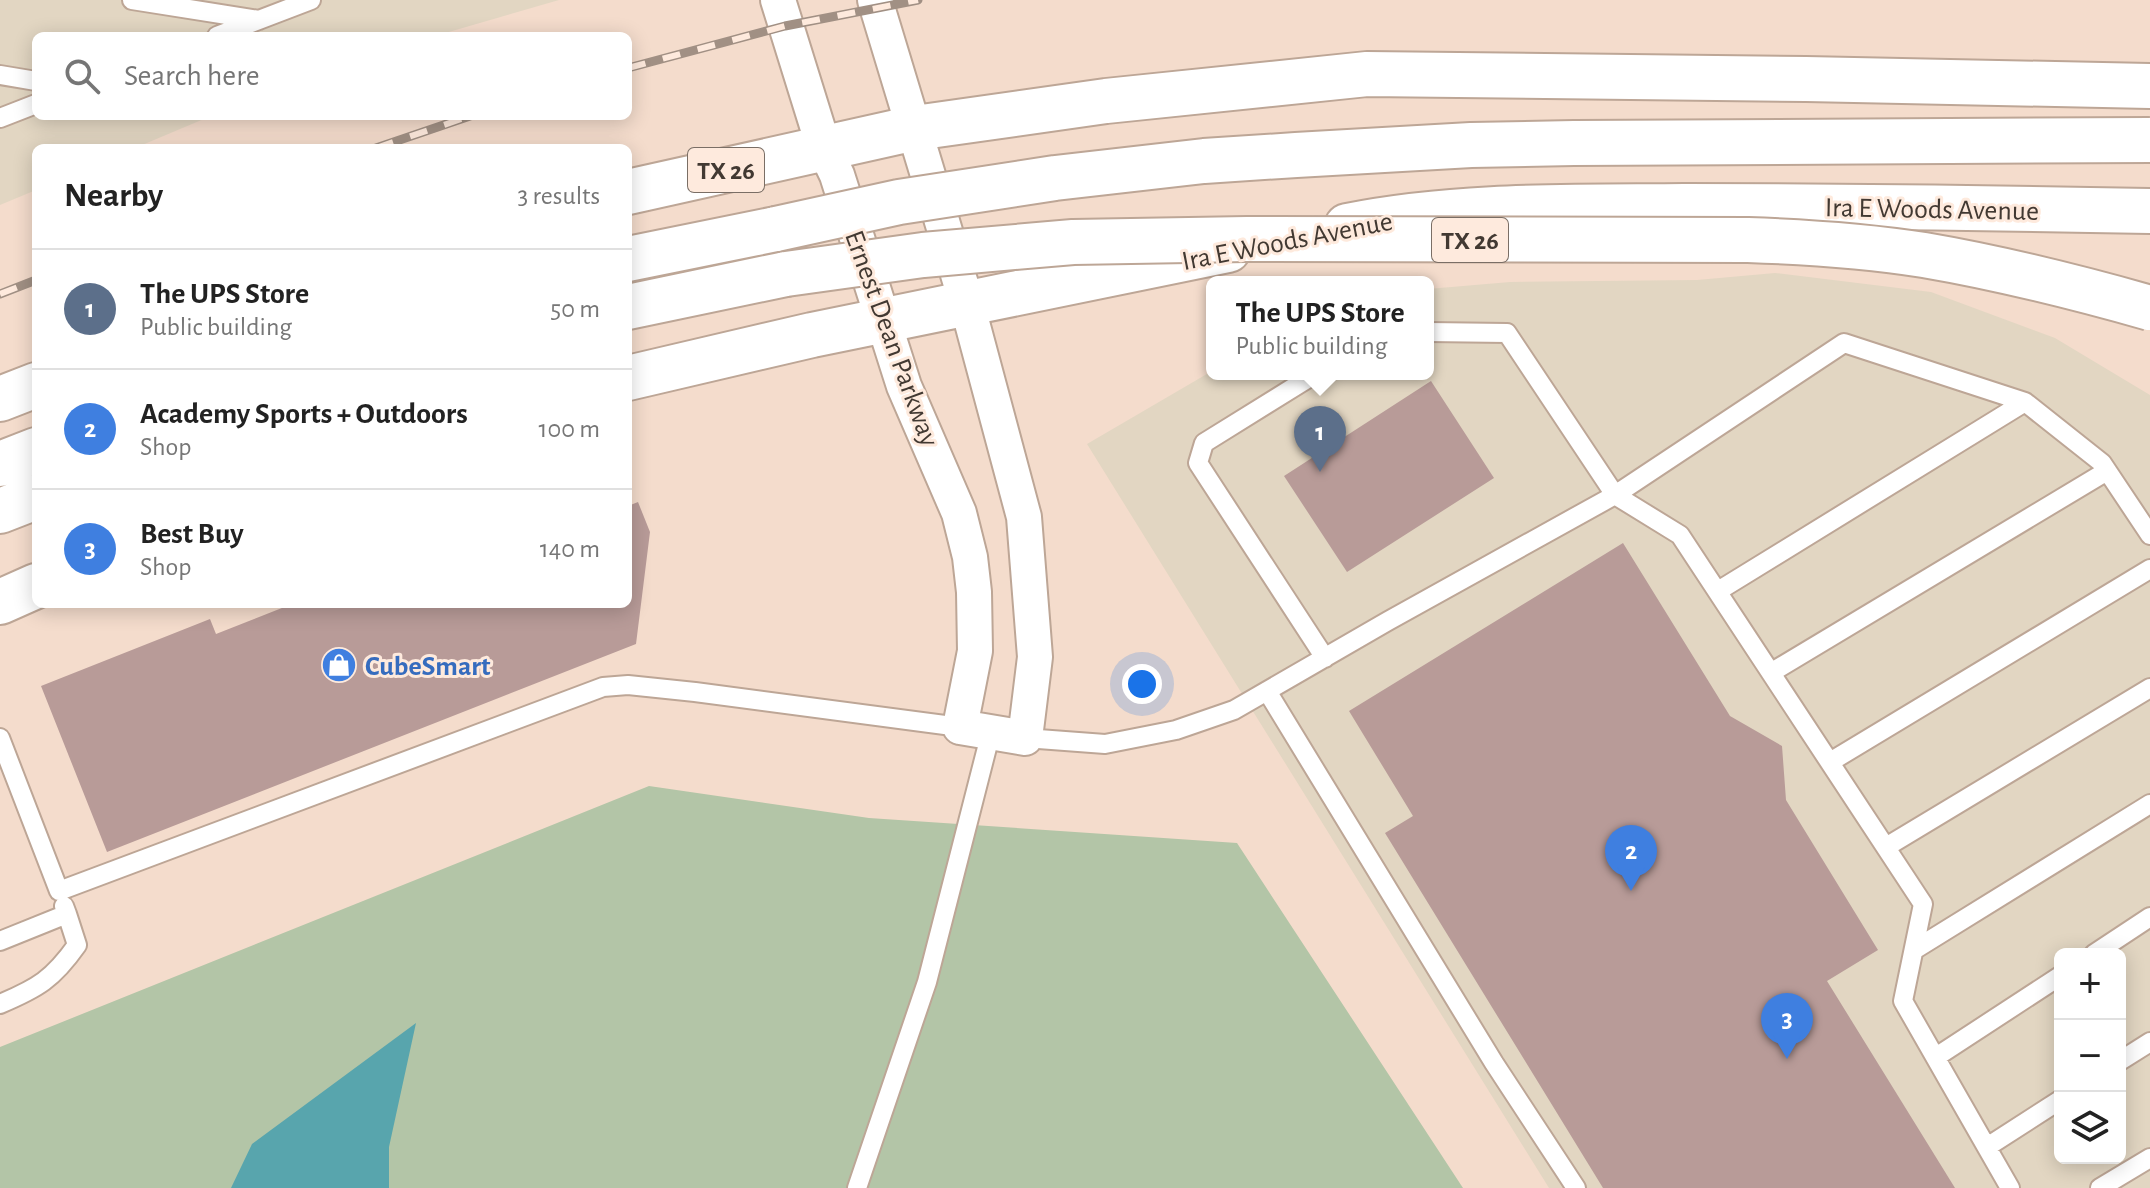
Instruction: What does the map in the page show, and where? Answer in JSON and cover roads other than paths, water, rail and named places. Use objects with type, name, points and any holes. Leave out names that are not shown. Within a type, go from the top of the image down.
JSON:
[{"type":"main road","name":"TX 26","points":[[632,191],[915,128],[1106,101],[1367,74],[2150,86]]},
{"type":"main road","points":[[632,258],[899,202],[1055,178],[1204,161],[1471,145],[2150,140]]},
{"type":"main road","name":"Ira E Woods Avenue","points":[[632,377],[767,345],[1382,219],[1525,207],[1834,206],[2150,211]]},
{"type":"main road","points":[[2052,209],[2150,241]]},
{"type":"main road","name":"TX 26","points":[[632,306],[786,274],[923,255],[1073,242],[1247,239],[1808,242],[1923,255],[2067,285],[2150,308]]},
{"type":"main road","points":[[0,399],[32,387]]},
{"type":"main road","points":[[0,464],[32,452]]},
{"type":"main road","points":[[0,511],[32,499]]},
{"type":"main road","points":[[0,602],[32,588]]},
{"type":"street","name":"Ernest Dean Parkway","points":[[778,0],[904,386],[959,513],[970,557],[974,592],[975,730]]},
{"type":"street","points":[[875,0],[967,304],[1024,517],[1035,657],[1025,738],[975,730]]},
{"type":"lane","points":[[132,0],[259,20]]},
{"type":"lane","points":[[228,32],[311,0]]},
{"type":"lane","points":[[0,75],[32,80]]},
{"type":"lane","points":[[0,118],[32,106]]},
{"type":"lane","points":[[1434,332],[1507,333],[1615,495],[1680,535],[1718,591],[1923,904],[1903,1001],[2010,1188]]},
{"type":"lane","points":[[1025,738],[1105,744],[1176,730],[1234,710],[1615,495],[1844,343],[2025,402],[2102,463],[2150,535]]},
{"type":"lane","points":[[1305,380],[1204,443],[1198,463],[1325,658]]},
{"type":"lane","points":[[1718,591],[2025,402]]},
{"type":"lane","points":[[1772,672],[2107,471]]},
{"type":"lane","points":[[1830,762],[2150,569]]},
{"type":"lane","points":[[59,891],[603,687],[628,685],[695,692],[975,730],[927,982],[857,1188]]},
{"type":"lane","points":[[1886,847],[2150,688]]},
{"type":"lane","points":[[1267,691],[1494,1063],[1576,1188]]},
{"type":"lane","points":[[0,738],[77,945],[68,958],[34,990],[0,1004]]},
{"type":"lane","points":[[1914,950],[2150,804]]},
{"type":"lane","points":[[0,941],[67,914]]},
{"type":"lane","points":[[2103,948],[2150,917]]},
{"type":"lane","points":[[1936,1057],[2054,980]]},
{"type":"lane","points":[[2126,1057],[2150,1042]]},
{"type":"lane","points":[[1987,1147],[2054,1104]]},
{"type":"lane","points":[[2100,1188],[2150,1158]]},
{"type":"water","points":[[416,1023],[389,1147],[389,1188],[231,1188],[252,1144]]},
{"type":"railway","points":[[632,67],[785,26],[918,0]]},
{"type":"railway","points":[[388,144],[458,120]]},
{"type":"railway","points":[[0,294],[32,282]]},
{"type":"place","name":"The UPS Store","points":[[1320,472]]},
{"type":"place","name":"CubeSmart","points":[[339,665]]},
{"type":"place","name":"Academy Sports + Outdoors","points":[[1631,891]]},
{"type":"place","name":"Best Buy","points":[[1787,1059]]}]
